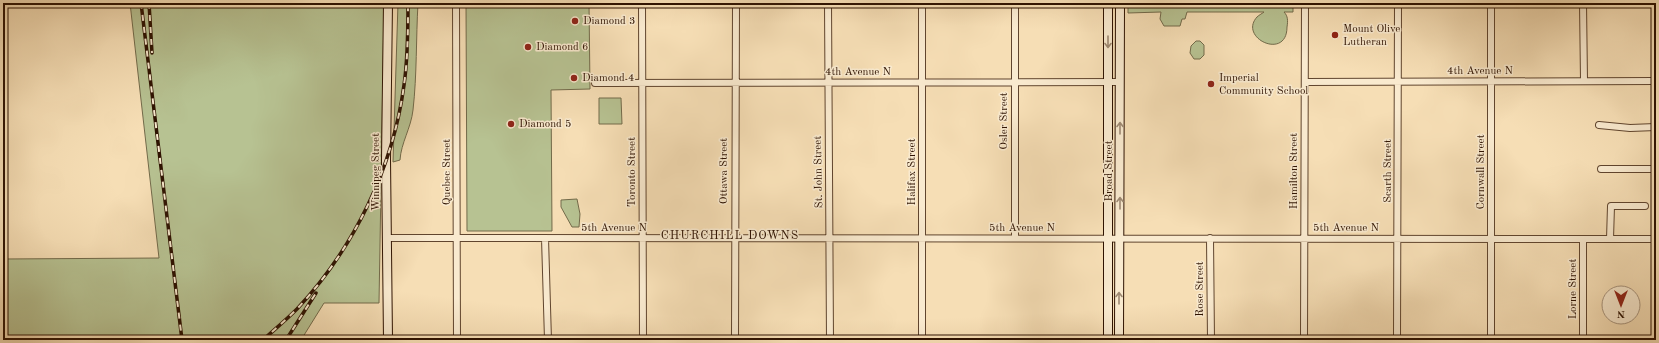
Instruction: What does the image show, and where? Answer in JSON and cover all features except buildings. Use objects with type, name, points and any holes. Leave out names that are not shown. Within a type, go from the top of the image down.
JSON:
[{"type":"main road","name":"Winnipeg Street","points":[[388,3],[388,340]]},
{"type":"main road","name":"Broad Street","points":[[1108,3],[1108,340]]},
{"type":"main road","name":"Broad Street","points":[[1119,340],[1120,3]]},
{"type":"street","name":"Quebec Street","points":[[456,3],[457,340]]},
{"type":"street","name":"Toronto Street","points":[[642,3],[643,340]]},
{"type":"street","name":"Ottawa Street","points":[[735,340],[734,83],[736,3]]},
{"type":"street","name":"St. John Street","points":[[828,3],[830,340]]},
{"type":"street","name":"Halifax Street","points":[[922,3],[922,340]]},
{"type":"street","name":"Osler Street","points":[[1015,3],[1015,238]]},
{"type":"street","name":"Hamilton Street","points":[[1304,340],[1305,3]]},
{"type":"street","name":"Scarth Street","points":[[1397,340],[1398,3]]},
{"type":"street","name":"Cornwall Street","points":[[1491,3],[1491,340]]},
{"type":"street","points":[[1583,3],[1584,81]]},
{"type":"street","name":"4th Avenue N","points":[[1305,82],[1656,81]]},
{"type":"street","name":"4th Avenue N","points":[[595,83],[1120,82]]},
{"type":"street","points":[[1599,125],[1630,128],[1656,128]]},
{"type":"street","points":[[1601,169],[1656,168]]},
{"type":"street","points":[[1610,239],[1611,206],[1645,206]]},
{"type":"street","name":"5th Avenue N","points":[[388,238],[1656,239]]},
{"type":"street","points":[[545,238],[548,340]]},
{"type":"street","name":"Rose Street","points":[[1210,238],[1211,340]]},
{"type":"street","name":"Lorne Street","points":[[1583,239],[1583,340]]},
{"type":"green space","points":[[130,3],[381,4],[384,9],[379,303],[324,303],[301,340],[3,340],[3,259],[159,258]]},
{"type":"green space","points":[[398,3],[418,3],[413,110],[400,160],[393,162]]},
{"type":"green space","points":[[466,3],[589,3],[590,89],[551,90],[552,231],[467,231]]},
{"type":"green space","points":[[1128,3],[1293,3],[1293,12],[1284,12],[1288,21],[1285,37],[1280,43],[1272,44],[1265,43],[1258,38],[1254,32],[1253,25],[1257,17],[1264,12],[1187,12],[1185,19],[1182,19],[1180,26],[1164,26],[1160,19],[1161,12],[1128,13]]},
{"type":"green space","points":[[1196,41],[1200,41],[1204,45],[1204,55],[1200,59],[1194,59],[1190,53],[1191,46]]},
{"type":"green space","points":[[599,98],[621,98],[622,124],[599,124]]},
{"type":"green space","points":[[577,199],[580,214],[579,227],[572,227],[561,207],[561,200]]},
{"type":"railway","points":[[141,3],[182,340]]},
{"type":"railway","points":[[149,3],[152,53]]},
{"type":"railway","points":[[263,340],[297,309],[318,285],[353,233],[368,205],[391,146],[399,116],[407,54],[408,3]]},
{"type":"railway","points":[[286,340],[316,293]]},
{"type":"place","name":"Diamond 3","points":[[575,21]]},
{"type":"place","name":"Mount Olive Lutheran","points":[[1335,35]]},
{"type":"place","name":"Diamond 6","points":[[528,47]]},
{"type":"place","name":"Diamond 4","points":[[574,78]]},
{"type":"place","name":"Imperial Community School","points":[[1211,84]]},
{"type":"place","name":"Diamond 5","points":[[511,124]]},
{"type":"district","name":"CHURCHILL DOWNS","points":[[730,236]]}]
